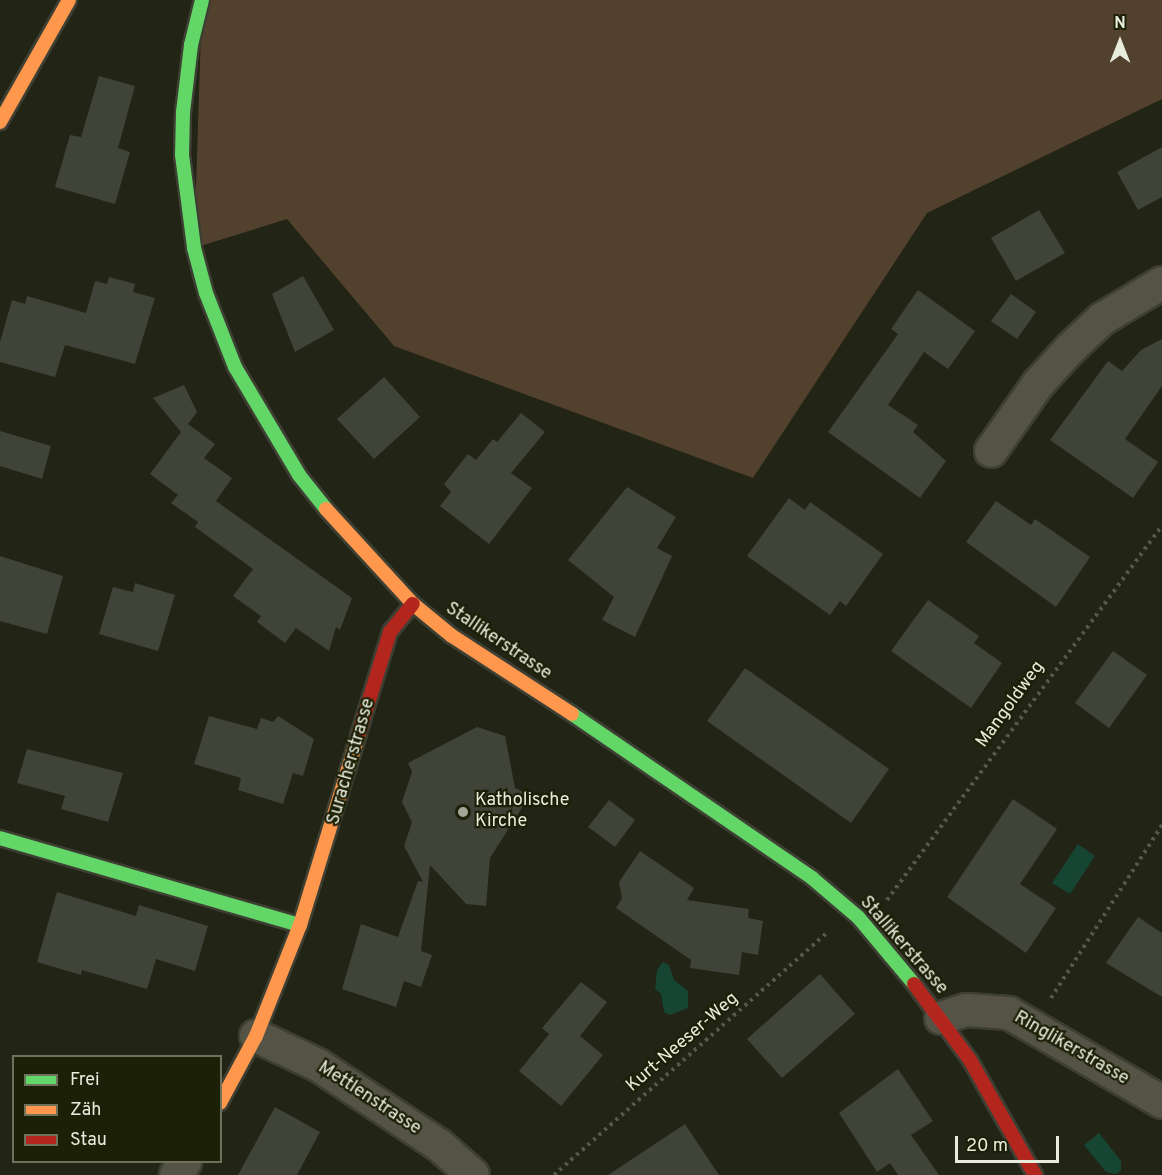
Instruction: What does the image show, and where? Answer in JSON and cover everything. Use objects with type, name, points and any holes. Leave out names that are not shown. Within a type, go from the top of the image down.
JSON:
[{"type":"main road","points":[[0,122],[69,0]]},
{"type":"main road","name":"Stallikerstrasse","points":[[202,0],[188,63],[182,155],[194,248],[206,293],[235,367],[273,437],[332,517],[413,604],[460,641],[605,735],[838,898],[894,958],[941,1018],[993,1097],[1035,1175]]},
{"type":"main road","name":"Suracherstrasse","points":[[222,1099],[256,1036],[300,925],[390,632],[413,604]]},
{"type":"main road","points":[[0,838],[300,925]]},
{"type":"street","points":[[991,451],[1038,384],[1070,349],[1102,319],[1162,283]]},
{"type":"street","name":"Ringlikerstrasse","points":[[941,1018],[966,1010],[986,1009],[1009,1013],[1162,1102]]},
{"type":"street","name":"Mettlenstrasse","points":[[256,1036],[318,1065],[439,1145],[473,1175]]},
{"type":"path","name":"Mangoldweg","points":[[885,903],[1162,525]]},
{"type":"path","points":[[1033,1026],[1162,825]]},
{"type":"path","name":"Kurt-Neeser-Weg","points":[[554,1175],[828,930]]},
{"type":"shaded area","points":[[202,0],[1162,0],[1162,99],[927,213],[753,478],[394,346],[287,219],[194,248]]},
{"type":"shaded area","points":[[1078,844],[1095,856],[1070,894],[1052,883]]},
{"type":"shaded area","points":[[663,962],[669,965],[674,980],[688,991],[688,1008],[670,1015],[664,1012],[661,994],[655,989],[657,970]]},
{"type":"shaded area","points":[[1099,1133],[1121,1161],[1121,1170],[1116,1174],[1106,1172],[1084,1145]]},
{"type":"building","points":[[99,76],[135,86],[118,148],[130,152],[115,204],[55,187],[70,135],[81,137]]},
{"type":"building","points":[[1162,147],[1162,197],[1138,210],[1117,172]]},
{"type":"building","points":[[1039,210],[1065,253],[1016,281],[991,238]]},
{"type":"building","points":[[303,276],[334,330],[295,352],[272,294]]},
{"type":"building","points":[[109,277],[135,284],[133,292],[155,298],[135,364],[65,345],[55,377],[0,362],[0,342],[12,300],[25,304],[27,296],[86,313],[95,281],[107,284]]},
{"type":"building","points":[[918,290],[975,331],[948,369],[924,352],[888,405],[918,425],[913,432],[946,461],[920,498],[828,432],[898,334],[891,329]]},
{"type":"building","points":[[1011,294],[1036,312],[1017,339],[991,321]]},
{"type":"building","points":[[1162,339],[1162,386],[1125,439],[1158,462],[1133,498],[1050,440],[1108,361],[1122,371],[1141,350]]},
{"type":"building","points":[[384,377],[420,417],[374,459],[337,419]]},
{"type":"building","points":[[184,385],[197,412],[188,424],[215,444],[204,458],[232,478],[216,501],[352,598],[340,630],[336,627],[329,651],[296,628],[285,643],[257,622],[261,616],[233,596],[253,569],[195,527],[198,522],[171,503],[178,495],[150,474],[181,432],[153,398]]},
{"type":"building","points":[[521,413],[545,432],[511,473],[532,488],[489,544],[440,506],[451,492],[444,484],[468,454],[476,460],[493,439],[497,442]]},
{"type":"building","points":[[0,431],[51,446],[42,479],[0,466]]},
{"type":"building","points":[[627,487],[676,517],[657,548],[672,556],[635,637],[602,620],[614,597],[568,560]]},
{"type":"building","points":[[789,498],[805,510],[810,502],[883,554],[846,606],[840,601],[830,615],[747,556]]},
{"type":"building","points":[[996,501],[1031,525],[1035,519],[1090,557],[1056,607],[966,542]]},
{"type":"building","points":[[0,556],[63,576],[47,634],[0,621]]},
{"type":"building","points":[[135,583],[175,595],[158,651],[99,634],[113,587],[133,592]]},
{"type":"building","points":[[928,600],[979,636],[974,643],[1002,663],[971,708],[891,651]]},
{"type":"building","points":[[1113,651],[1147,675],[1109,728],[1075,703]]},
{"type":"building","points":[[745,668],[889,769],[851,823],[707,721]]},
{"type":"building","points":[[209,716],[257,729],[261,718],[273,722],[278,716],[314,739],[303,776],[293,773],[283,804],[238,790],[241,778],[194,764]]},
{"type":"building","name":"Katholische Kirche","points":[[477,727],[505,736],[515,788],[530,795],[490,858],[486,906],[466,904],[430,865],[421,951],[432,955],[421,987],[404,981],[396,1007],[342,989],[361,924],[398,937],[418,881],[423,882],[404,846],[412,822],[402,802],[412,772],[408,763]]},
{"type":"building","points":[[27,749],[123,773],[108,822],[61,809],[65,796],[17,783]]},
{"type":"building","points":[[1013,799],[1057,829],[1020,884],[1056,908],[1026,953],[947,897]]},
{"type":"building","points":[[609,800],[635,820],[615,847],[588,827]]},
{"type":"building","points":[[640,851],[694,888],[687,900],[749,909],[748,918],[763,921],[758,955],[742,952],[739,975],[690,968],[691,960],[616,908],[622,898],[619,882]]},
{"type":"building","points":[[57,892],[136,916],[139,905],[208,926],[195,971],[156,959],[147,989],[82,970],[81,975],[37,962]]},
{"type":"building","points":[[1138,917],[1162,933],[1162,997],[1106,963]]},
{"type":"building","points":[[820,974],[855,1014],[782,1078],[747,1039]]},
{"type":"building","points":[[581,982],[607,1002],[580,1036],[603,1055],[561,1106],[519,1071],[549,1034],[542,1028]]},
{"type":"building","points":[[898,1069],[933,1121],[911,1135],[939,1175],[898,1175],[890,1163],[877,1172],[839,1113]]},
{"type":"building","points":[[275,1107],[320,1132],[297,1175],[238,1175]]},
{"type":"building","points":[[685,1124],[719,1175],[608,1175]]},
{"type":"traffic: fast","points":[[202,0],[191,45],[183,112],[182,155],[194,248],[206,293],[235,367],[299,475],[326,509]]},
{"type":"traffic: fast","points":[[572,714],[812,878],[858,917],[914,984]]},
{"type":"traffic: fast","points":[[0,838],[300,925]]},
{"type":"traffic: slow","points":[[0,122],[69,0]]},
{"type":"traffic: slow","points":[[326,509],[413,604],[452,636],[572,714]]},
{"type":"traffic: slow","points":[[222,1099],[256,1036],[300,925],[358,736]]},
{"type":"traffic: jam","points":[[358,736],[390,632],[413,604]]},
{"type":"traffic: jam","points":[[914,984],[970,1060],[1035,1175]]},
{"type":"place","name":"Katholische Kirche","points":[[463,812]]}]
